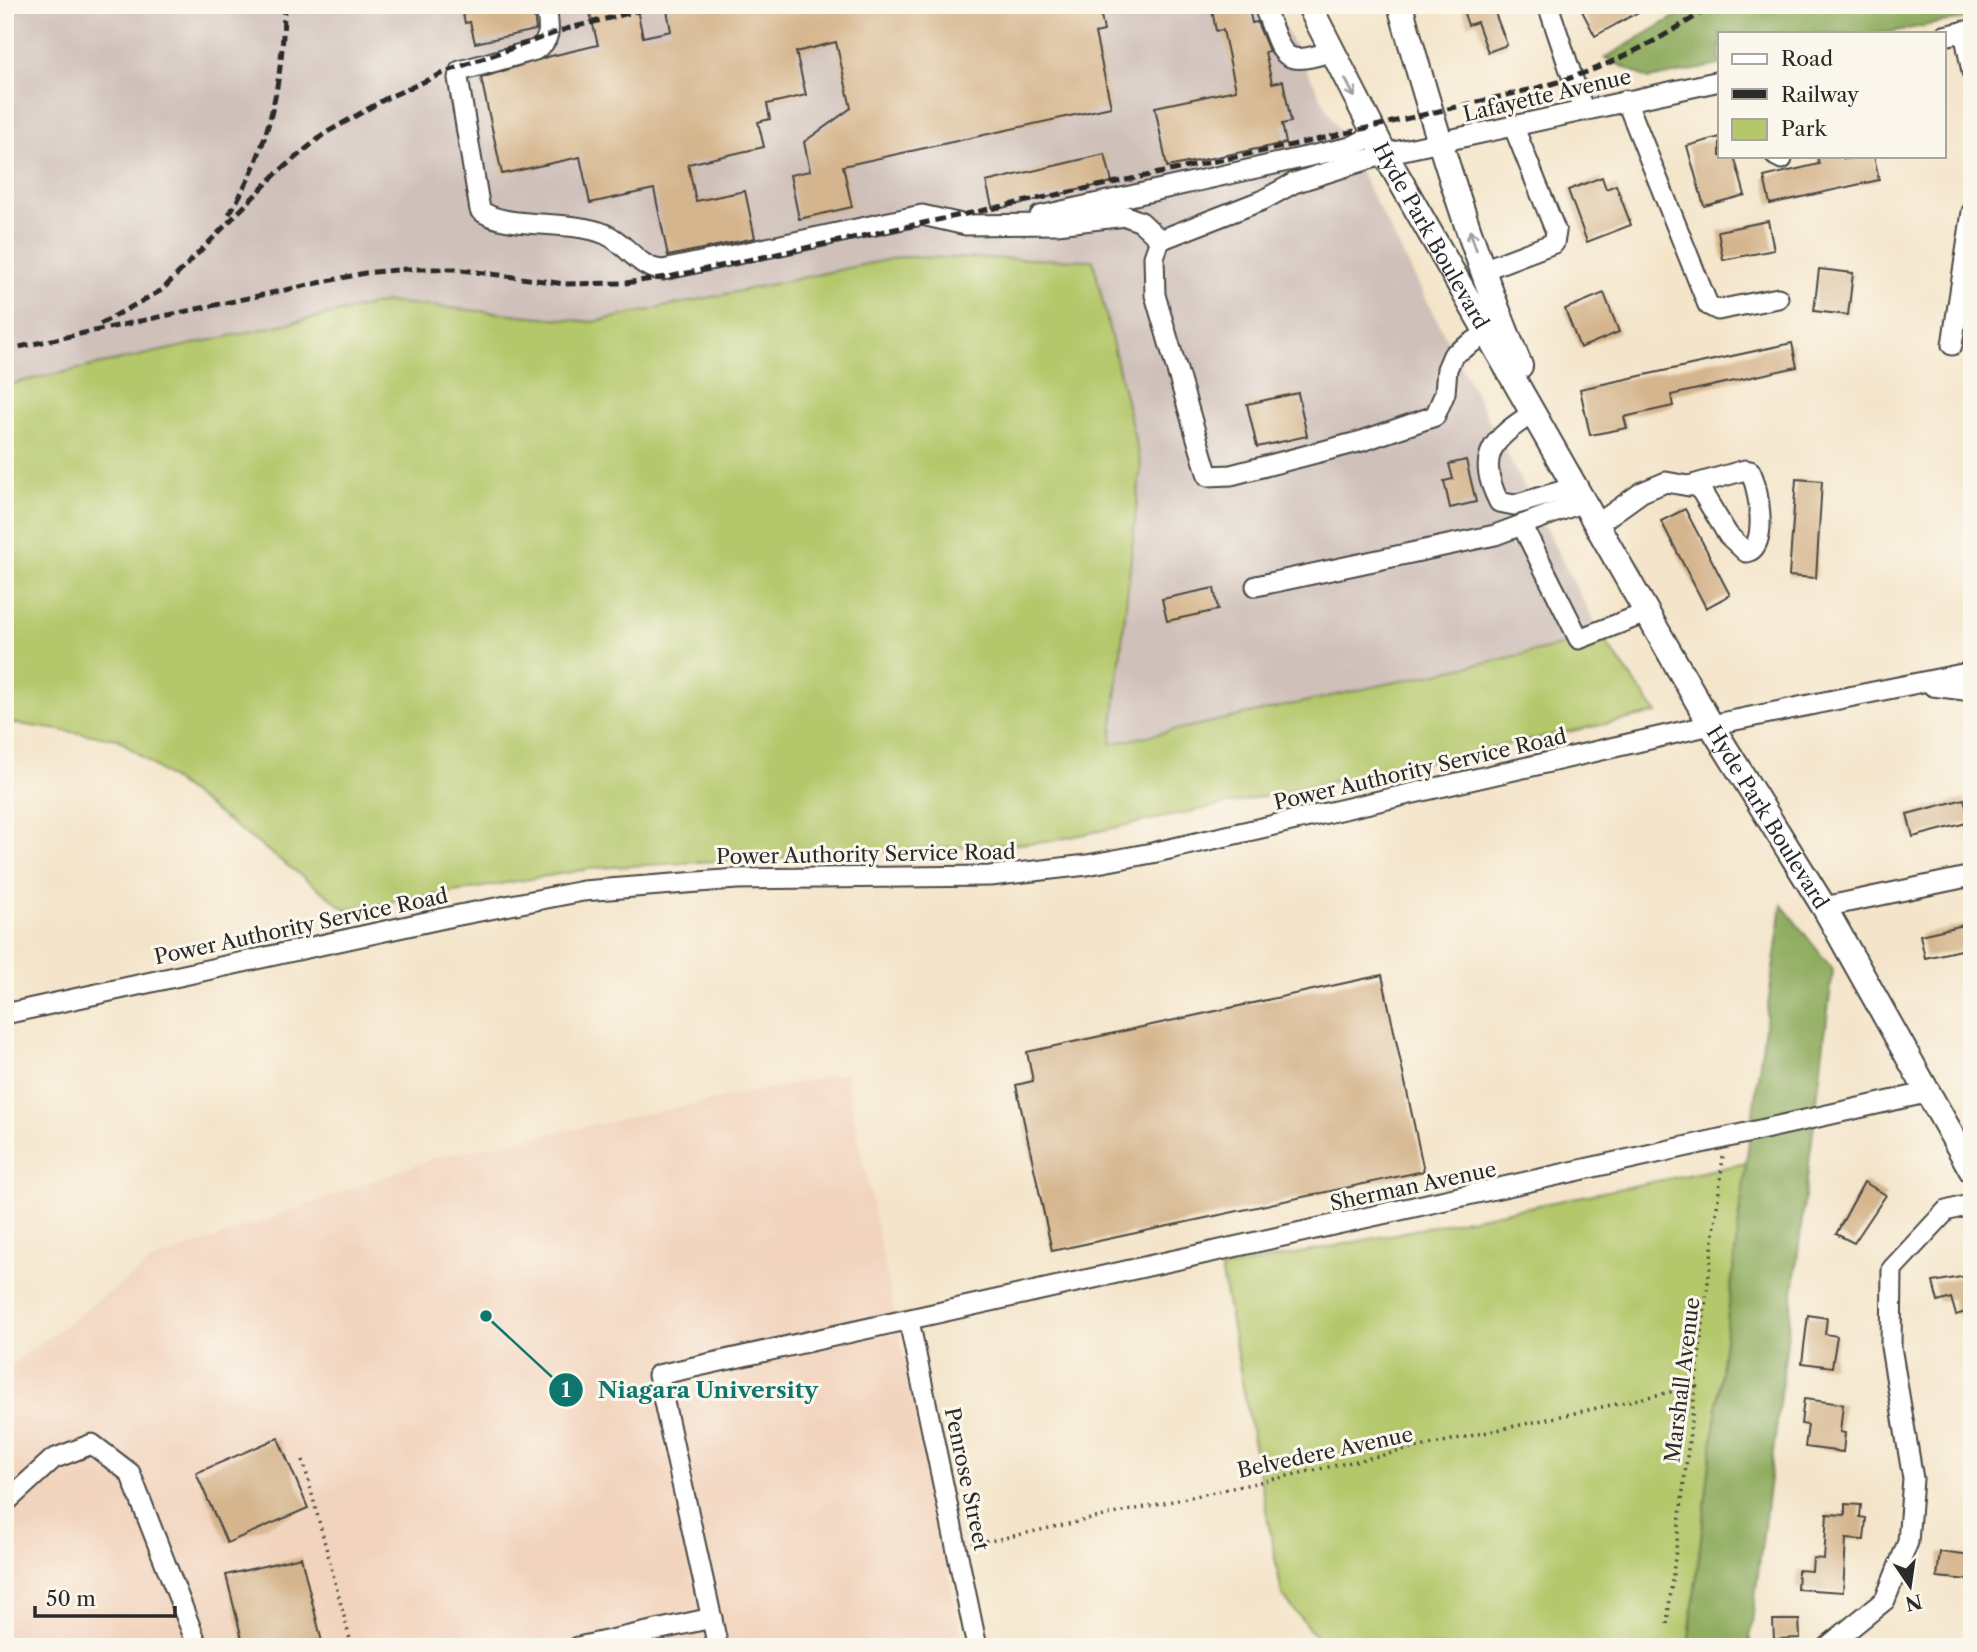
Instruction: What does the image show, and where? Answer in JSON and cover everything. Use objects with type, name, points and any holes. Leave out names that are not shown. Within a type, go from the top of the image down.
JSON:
[{"type":"main road","name":"Hyde Park Boulevard","points":[[1309,5],[1379,144],[1711,725],[1824,907],[1972,1171]]},
{"type":"main road","name":"Hyde Park Boulevard","points":[[1400,5],[1440,143],[1483,270],[1561,463]]},
{"type":"street","points":[[546,5],[550,35],[546,44],[535,50],[460,71],[458,78],[480,210],[490,219],[563,223],[606,234],[652,269],[663,270],[922,215],[966,225],[1057,224],[1126,216],[1141,222],[1160,240]]},
{"type":"street","points":[[1264,5],[1284,54],[1293,61],[1303,61],[1332,51]]},
{"type":"street","points":[[1548,5],[1583,109]]},
{"type":"street","points":[[1946,36],[1968,31],[1972,72]]},
{"type":"street","name":"Lafayette Avenue","points":[[1379,144],[1440,143],[1583,109],[1718,81]]},
{"type":"street","points":[[1626,100],[1708,305],[1718,310],[1778,298]]},
{"type":"street","points":[[1483,270],[1555,243],[1556,232],[1513,125]]},
{"type":"street","points":[[1026,224],[1044,214],[1352,146],[1379,144]]},
{"type":"street","points":[[1379,144],[1263,200],[1160,240],[1154,257],[1155,295],[1208,476],[1231,475],[1310,455],[1435,416],[1445,393],[1447,369],[1453,355],[1487,333]]},
{"type":"street","points":[[1952,345],[1972,212]]},
{"type":"street","points":[[1533,414],[1504,432],[1488,453],[1487,464],[1492,489],[1499,502],[1514,505],[1579,495]]},
{"type":"street","points":[[1596,525],[1642,492],[1666,482],[1689,486],[1697,484]]},
{"type":"street","points":[[1256,586],[1440,549],[1522,525],[1579,495]]},
{"type":"street","points":[[1522,525],[1579,639],[1646,613]]},
{"type":"street","name":"Power Authority Service Road","points":[[5,1014],[449,917],[583,891],[737,879],[990,876],[1087,865],[1166,850],[1711,725],[1972,672]]},
{"type":"street","points":[[1914,683],[1972,691]]},
{"type":"street","points":[[1824,907],[1972,876]]},
{"type":"street","name":"Sherman Avenue","points":[[712,1618],[658,1375],[1725,1140],[1926,1093]]},
{"type":"street","points":[[1827,1647],[1885,1600],[1908,1542],[1913,1479],[1891,1347],[1892,1269],[1946,1211],[1972,1204]]},
{"type":"street","name":"Penrose Street","points":[[909,1321],[959,1548],[977,1647]]},
{"type":"street","points":[[5,1503],[53,1459],[92,1444],[130,1473],[198,1647]]},
{"type":"street","points":[[578,1647],[712,1618],[718,1647]]},
{"type":"path","name":"Marshall Avenue","points":[[1667,1624],[1698,1386],[1725,1140]]},
{"type":"path","name":"Belvedere Avenue","points":[[959,1548],[1698,1386]]},
{"type":"path","points":[[303,1460],[352,1647]]},
{"type":"shaded area","points":[[5,5],[1273,5],[1602,637],[1111,744],[1141,465],[900,257],[593,322],[386,302],[5,385]]},
{"type":"shaded area","points":[[845,1073],[964,1647],[5,1647],[5,1369],[150,1262],[441,1156]]},
{"type":"green space","points":[[1695,5],[1972,5],[1972,17],[1890,32],[1718,32],[1718,65],[1649,79],[1605,58]]},
{"type":"green space","points":[[900,257],[1093,260],[1141,465],[1111,744],[1602,637],[1657,713],[1047,842],[595,868],[347,910],[118,739],[5,722],[5,385],[386,302],[593,322]]},
{"type":"green space","points":[[1782,905],[1833,970],[1749,1647],[1688,1647],[1746,1163]]},
{"type":"green space","points":[[1746,1163],[1688,1647],[1324,1647],[1282,1595],[1221,1269]]},
{"type":"building","points":[[461,5],[533,5],[536,30],[475,43],[470,22],[465,23]]},
{"type":"building","points":[[588,5],[636,5],[643,37],[671,31],[666,5],[702,5],[702,9],[720,5],[1099,5],[1104,31],[1095,33],[1111,107],[843,166],[852,207],[799,219],[790,175],[810,171],[804,142],[851,108],[836,42],[796,52],[806,95],[767,104],[770,119],[758,122],[764,147],[688,164],[696,201],[745,191],[755,238],[668,256],[654,189],[590,203],[580,157],[502,174],[481,78],[547,57],[598,45]]},
{"type":"building","points":[[1211,5],[1248,5],[1252,23],[1257,22],[1269,51],[1265,52],[1272,83],[1283,81],[1291,122],[1282,124],[1286,143],[1167,167],[1155,107],[1236,90],[1223,30],[1216,31]]},
{"type":"building","points":[[1461,5],[1492,5],[1507,45],[1488,52],[1477,22],[1468,25]]},
{"type":"building","points":[[1593,5],[1651,5],[1595,36],[1582,11]]},
{"type":"building","points":[[1718,138],[1718,158],[1735,158],[1745,195],[1704,206],[1687,146]]},
{"type":"building","points":[[1105,154],[1112,182],[993,210],[986,182]]},
{"type":"building","points":[[1818,158],[1874,158],[1879,180],[1770,204],[1764,177],[1819,164]]},
{"type":"building","points":[[1602,177],[1606,189],[1616,185],[1631,225],[1587,242],[1568,190]]},
{"type":"building","points":[[1768,221],[1774,250],[1723,260],[1718,231]]},
{"type":"building","points":[[1819,269],[1853,273],[1848,315],[1814,311]]},
{"type":"building","points":[[1604,293],[1619,332],[1580,348],[1565,309]]},
{"type":"building","points":[[1792,343],[1797,367],[1671,395],[1673,406],[1624,417],[1627,428],[1590,435],[1580,389]]},
{"type":"building","points":[[1298,393],[1307,436],[1257,447],[1247,404]]},
{"type":"building","points":[[1466,460],[1476,502],[1450,508],[1444,481],[1453,479],[1449,464]]},
{"type":"building","points":[[1796,479],[1822,481],[1816,578],[1789,576]]},
{"type":"building","points":[[1685,509],[1730,595],[1706,608],[1661,521]]},
{"type":"building","points":[[1214,588],[1218,610],[1167,621],[1162,599]]},
{"type":"building","points":[[1964,799],[1970,822],[1913,837],[1907,814]]},
{"type":"building","points":[[1964,925],[1969,948],[1925,958],[1920,935]]},
{"type":"building","points":[[1382,975],[1424,1171],[1052,1251],[1016,1085],[1033,1081],[1027,1052]]},
{"type":"building","points":[[1864,1182],[1886,1195],[1854,1243],[1836,1234]]},
{"type":"building","points":[[1972,1275],[1972,1310],[1956,1315],[1951,1298],[1938,1302],[1933,1282]]},
{"type":"building","points":[[1808,1315],[1827,1318],[1825,1334],[1837,1336],[1832,1367],[1802,1363]]},
{"type":"building","points":[[1804,1399],[1843,1404],[1840,1432],[1845,1433],[1843,1452],[1805,1447],[1808,1425],[1801,1424]]},
{"type":"building","points":[[278,1438],[308,1508],[227,1543],[196,1473]]},
{"type":"building","points":[[1845,1504],[1861,1505],[1860,1517],[1866,1518],[1864,1540],[1846,1539],[1843,1592],[1797,1589],[1798,1570],[1812,1571],[1813,1558],[1824,1559],[1827,1514],[1845,1515]]},
{"type":"building","points":[[1940,1552],[1972,1556],[1970,1580],[1937,1577]]},
{"type":"building","points":[[301,1557],[322,1642],[305,1647],[244,1647],[226,1575]]},
{"type":"building","points":[[1773,1620],[1799,1620],[1800,1638],[1774,1639]]},
{"type":"railway","points":[[100,324],[162,290],[278,172],[324,134],[387,98],[448,71],[566,29],[661,5]]},
{"type":"railway","points":[[5,350],[365,273],[406,269],[455,269],[565,284],[625,283],[673,276],[1320,139],[1537,88],[1584,73],[1628,54],[1713,5]]},
{"type":"railway","points":[[229,214],[254,166],[271,116],[280,63],[284,10]]},
{"type":"place","name":"Niagara University","points":[[486,1316]]}]
